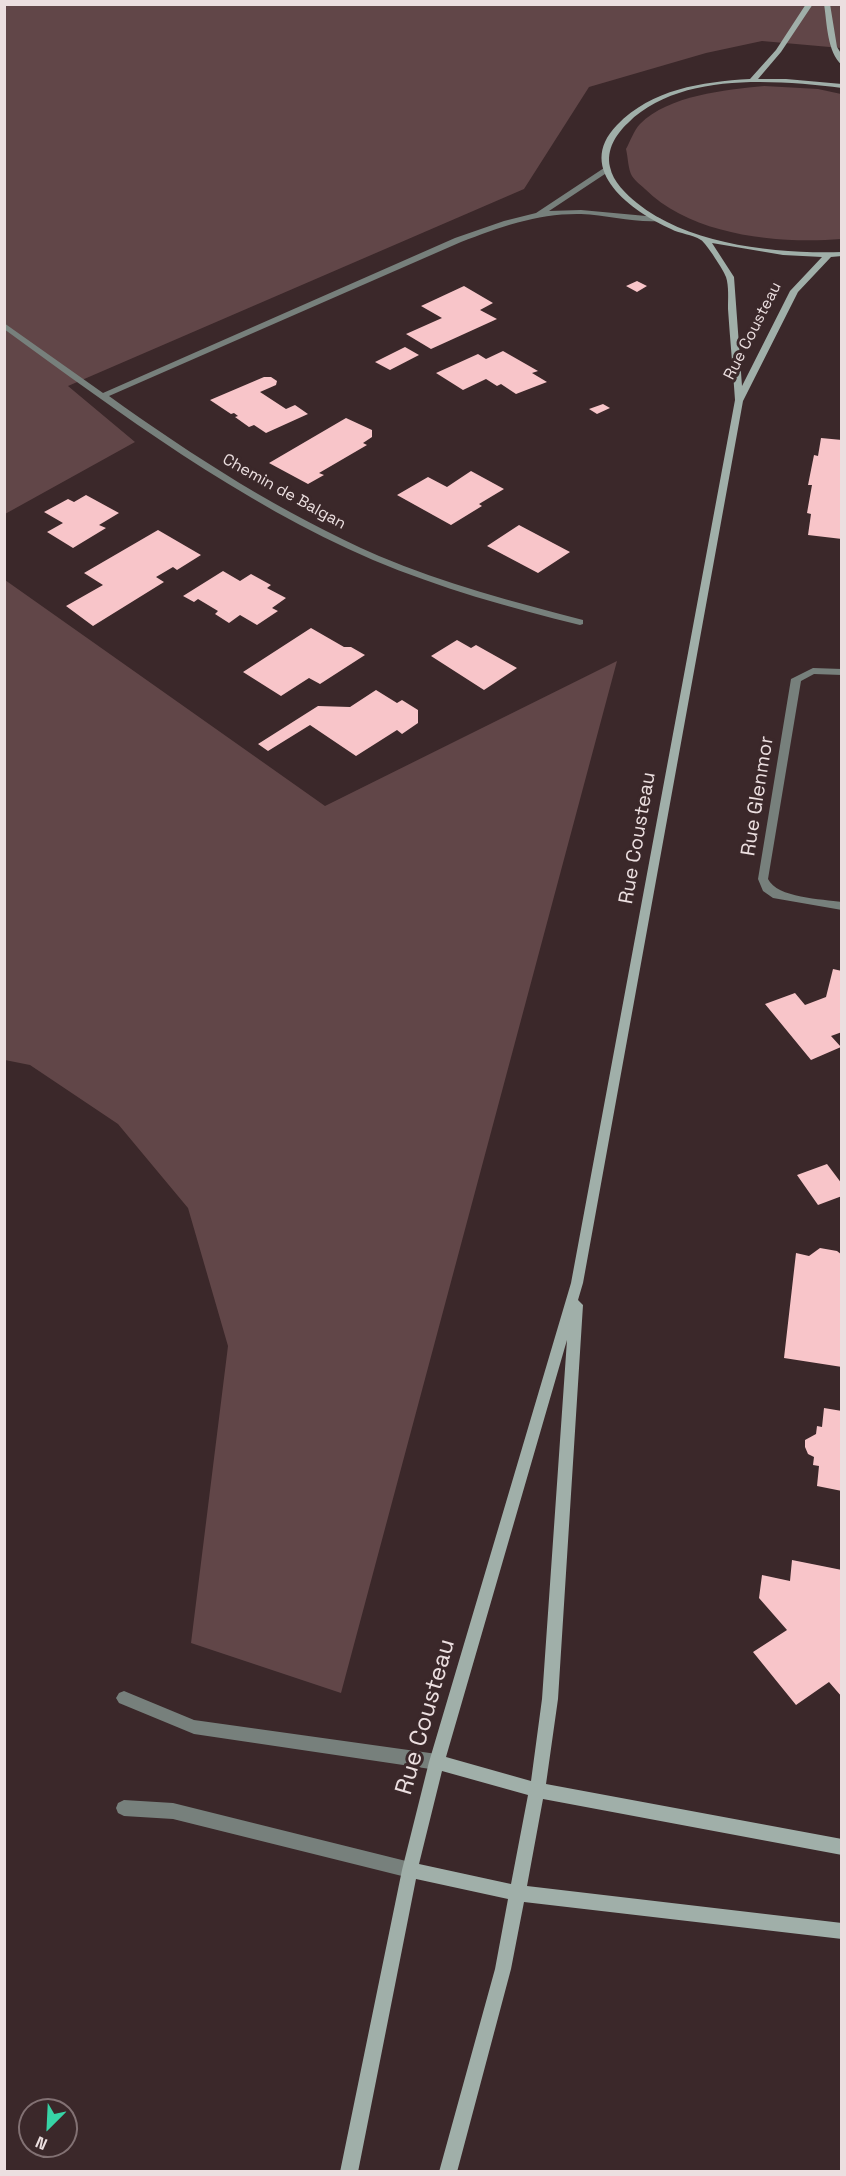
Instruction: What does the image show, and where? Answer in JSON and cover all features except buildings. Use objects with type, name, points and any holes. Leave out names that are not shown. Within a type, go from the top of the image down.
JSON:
[{"type":"main road","points":[[753,80],[779,51],[810,4]]},
{"type":"main road","points":[[827,4],[834,47],[842,63]]},
{"type":"main road","points":[[842,86],[804,81],[753,80],[703,86],[658,99],[625,118],[607,143],[607,170],[616,187],[633,204],[657,219],[706,240],[785,254],[842,254]]},
{"type":"main road","name":"Rue Cousteau","points":[[349,2172],[410,1870],[437,1762],[577,1283],[739,400],[730,277],[706,240]]},
{"type":"main road","name":"Rue Cousteau","points":[[739,400],[794,291],[828,255]]},
{"type":"main road","name":"Rue Cousteau","points":[[448,2172],[503,1969],[537,1790],[550,1700],[577,1283]]},
{"type":"main road","points":[[437,1762],[537,1790],[842,1847]]},
{"type":"main road","points":[[410,1870],[518,1893],[842,1931]]},
{"type":"street","points":[[539,214],[607,170]]},
{"type":"street","points":[[105,395],[458,240],[499,225],[539,214],[590,213],[657,219]]},
{"type":"street","name":"Chemin de Balgan","points":[[4,325],[204,465],[348,545],[427,578],[496,602],[580,622]]},
{"type":"street","name":"Rue Glenmor","points":[[842,672],[813,670],[796,679],[763,879],[767,888],[777,895],[842,906]]},
{"type":"street","points":[[124,1698],[194,1727],[437,1762]]},
{"type":"street","points":[[124,1808],[173,1811],[410,1870]]},
{"type":"shaded area","points":[[5,5],[841,5],[841,48],[762,41],[706,53],[589,87],[524,189],[68,386],[135,442],[5,514]]},
{"type":"shaded area","points":[[764,86],[818,89],[841,94],[841,239],[764,238],[711,227],[664,205],[632,176],[626,149],[640,124],[652,114],[666,106],[698,96]]},
{"type":"shaded area","points":[[5,580],[325,806],[617,661],[341,1693],[191,1643],[228,1346],[188,1208],[118,1124],[30,1065],[5,1060]]}]
